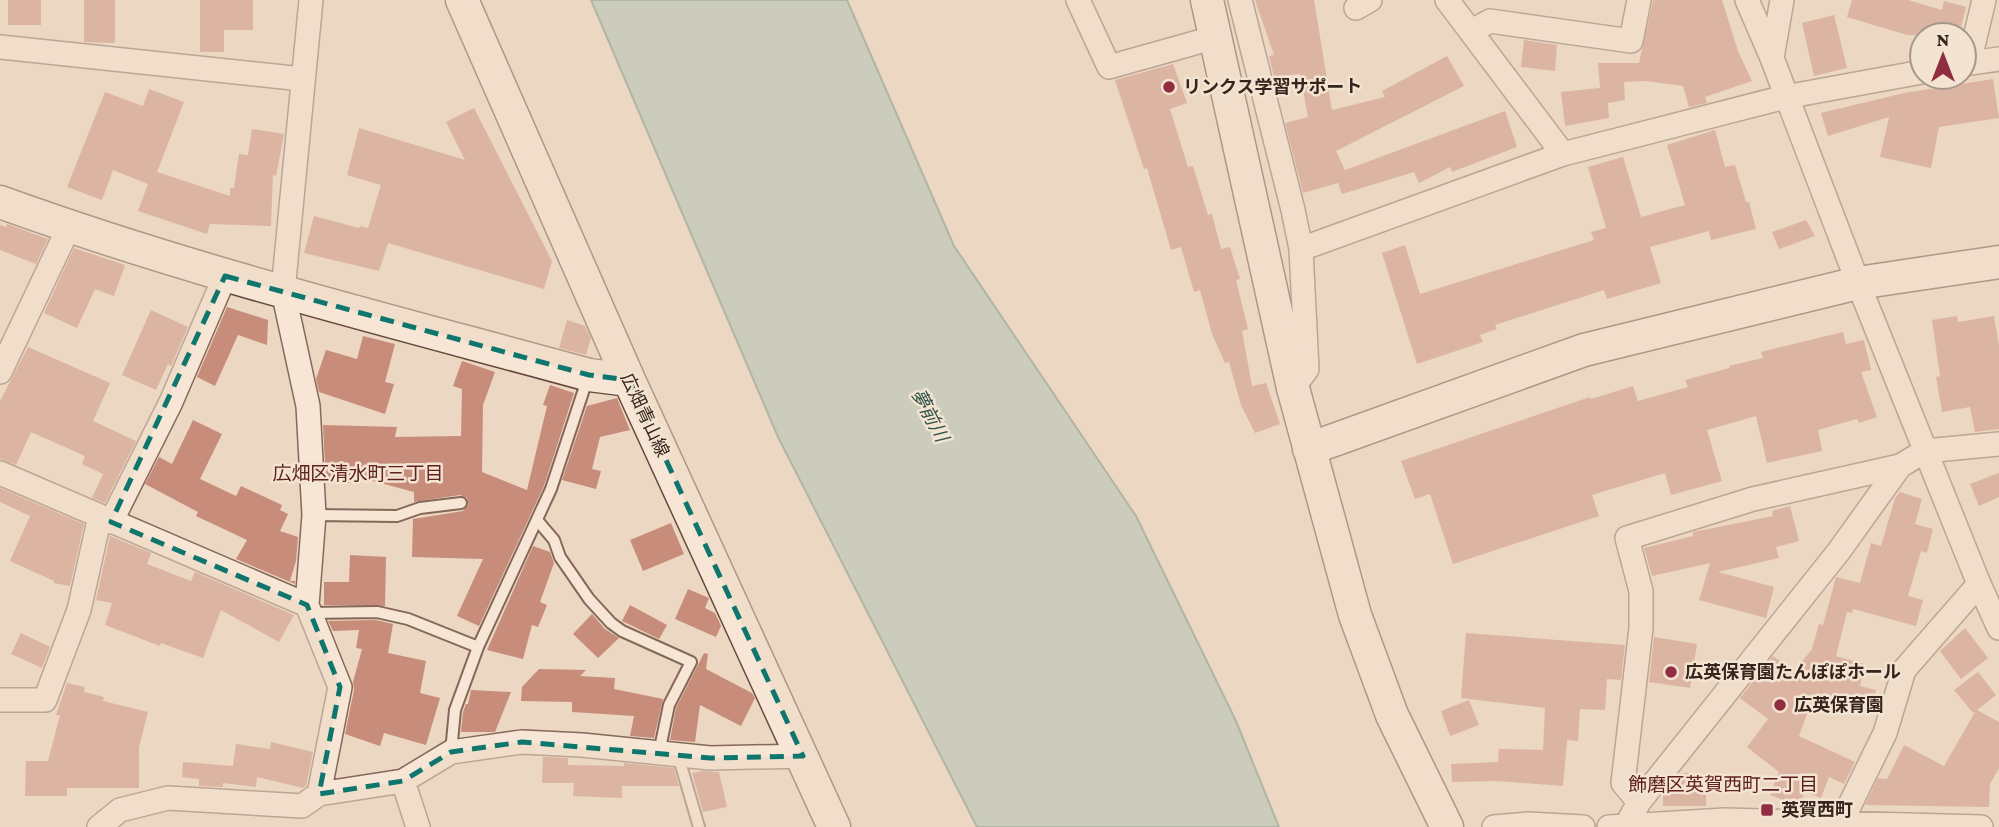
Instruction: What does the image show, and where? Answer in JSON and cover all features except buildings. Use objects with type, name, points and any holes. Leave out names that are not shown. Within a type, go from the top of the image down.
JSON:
[{"type":"street","points":[[308,809],[340,687],[308,609],[314,515],[308,406],[283,290],[311,0]]},
{"type":"street","name":"広畑青山線","points":[[462,0],[629,380],[834,827]]},
{"type":"street","points":[[1078,0],[1109,67],[1216,37]]},
{"type":"street","points":[[1207,0],[1293,387],[1355,615],[1392,715],[1447,827]]},
{"type":"street","points":[[1240,0],[1301,249],[1307,369],[1293,387]]},
{"type":"street","points":[[1447,0],[1563,154]]},
{"type":"street","points":[[1472,31],[1490,21],[1632,41],[1639,0]]},
{"type":"street","points":[[1746,0],[1772,58],[1857,283],[1999,628]]},
{"type":"street","points":[[1772,58],[1782,0]]},
{"type":"street","points":[[1978,21],[1984,0]]},
{"type":"street","points":[[0,47],[302,79]]},
{"type":"street","points":[[1978,62],[1999,59]]},
{"type":"street","points":[[1301,249],[1563,154],[1785,97],[1908,75]]},
{"type":"street","points":[[0,202],[69,227],[225,276],[589,375],[629,380]]},
{"type":"street","points":[[0,372],[69,227]]},
{"type":"street","points":[[1309,449],[1584,350],[1857,283],[1999,262]]},
{"type":"street","points":[[0,700],[45,700],[79,610],[105,519],[171,402],[225,276]]},
{"type":"street","points":[[1639,802],[1623,783],[1641,628],[1641,591],[1626,538],[1753,499],[1900,466],[1925,451],[1999,443]]},
{"type":"street","points":[[1626,826],[1639,802],[1839,551],[1900,466]]},
{"type":"street","points":[[0,473],[308,609]]},
{"type":"street","points":[[1840,825],[1885,733],[1904,670],[1979,584]]},
{"type":"street","points":[[99,827],[120,810],[168,798],[308,809],[403,781],[451,752],[523,742],[710,758],[803,756]]},
{"type":"street","points":[[403,781],[418,827]]},
{"type":"street","points":[[1609,827],[1725,820],[1981,827]]},
{"type":"street","points":[[1494,827],[1528,824],[1583,827]]},
{"type":"lane","points":[[451,752],[455,710],[478,647],[551,489],[589,375]]},
{"type":"lane","points":[[314,515],[397,516],[420,508],[461,503]]},
{"type":"lane","points":[[537,520],[554,540],[560,558],[589,599],[611,622],[622,631],[691,662],[669,705],[669,754],[699,827]]},
{"type":"lane","points":[[308,609],[377,612],[408,619],[478,647]]},
{"type":"highlighted area","points":[[225,276],[589,375],[629,380],[803,756],[710,758],[522,742],[451,752],[403,781],[319,794],[340,687],[307,605],[111,522]]},
{"type":"water","name":"夢前川","points":[[591,0],[847,0],[954,246],[1136,516],[1236,721],[1279,827],[977,827],[778,437]]},
{"type":"place","name":"リンクス学習サポート","points":[[1169,87]]},
{"type":"place","name":"広英保育園たんぽぽホール","points":[[1671,672]]},
{"type":"place","name":"広英保育園","points":[[1780,705]]},
{"type":"place","name":"英賀西町","points":[[1767,810]]},
{"type":"district","name":"広畑区清水町三丁目","points":[[358,473]]},
{"type":"district","name":"飾磨区英賀西町二丁目","points":[[1723,784]]}]
